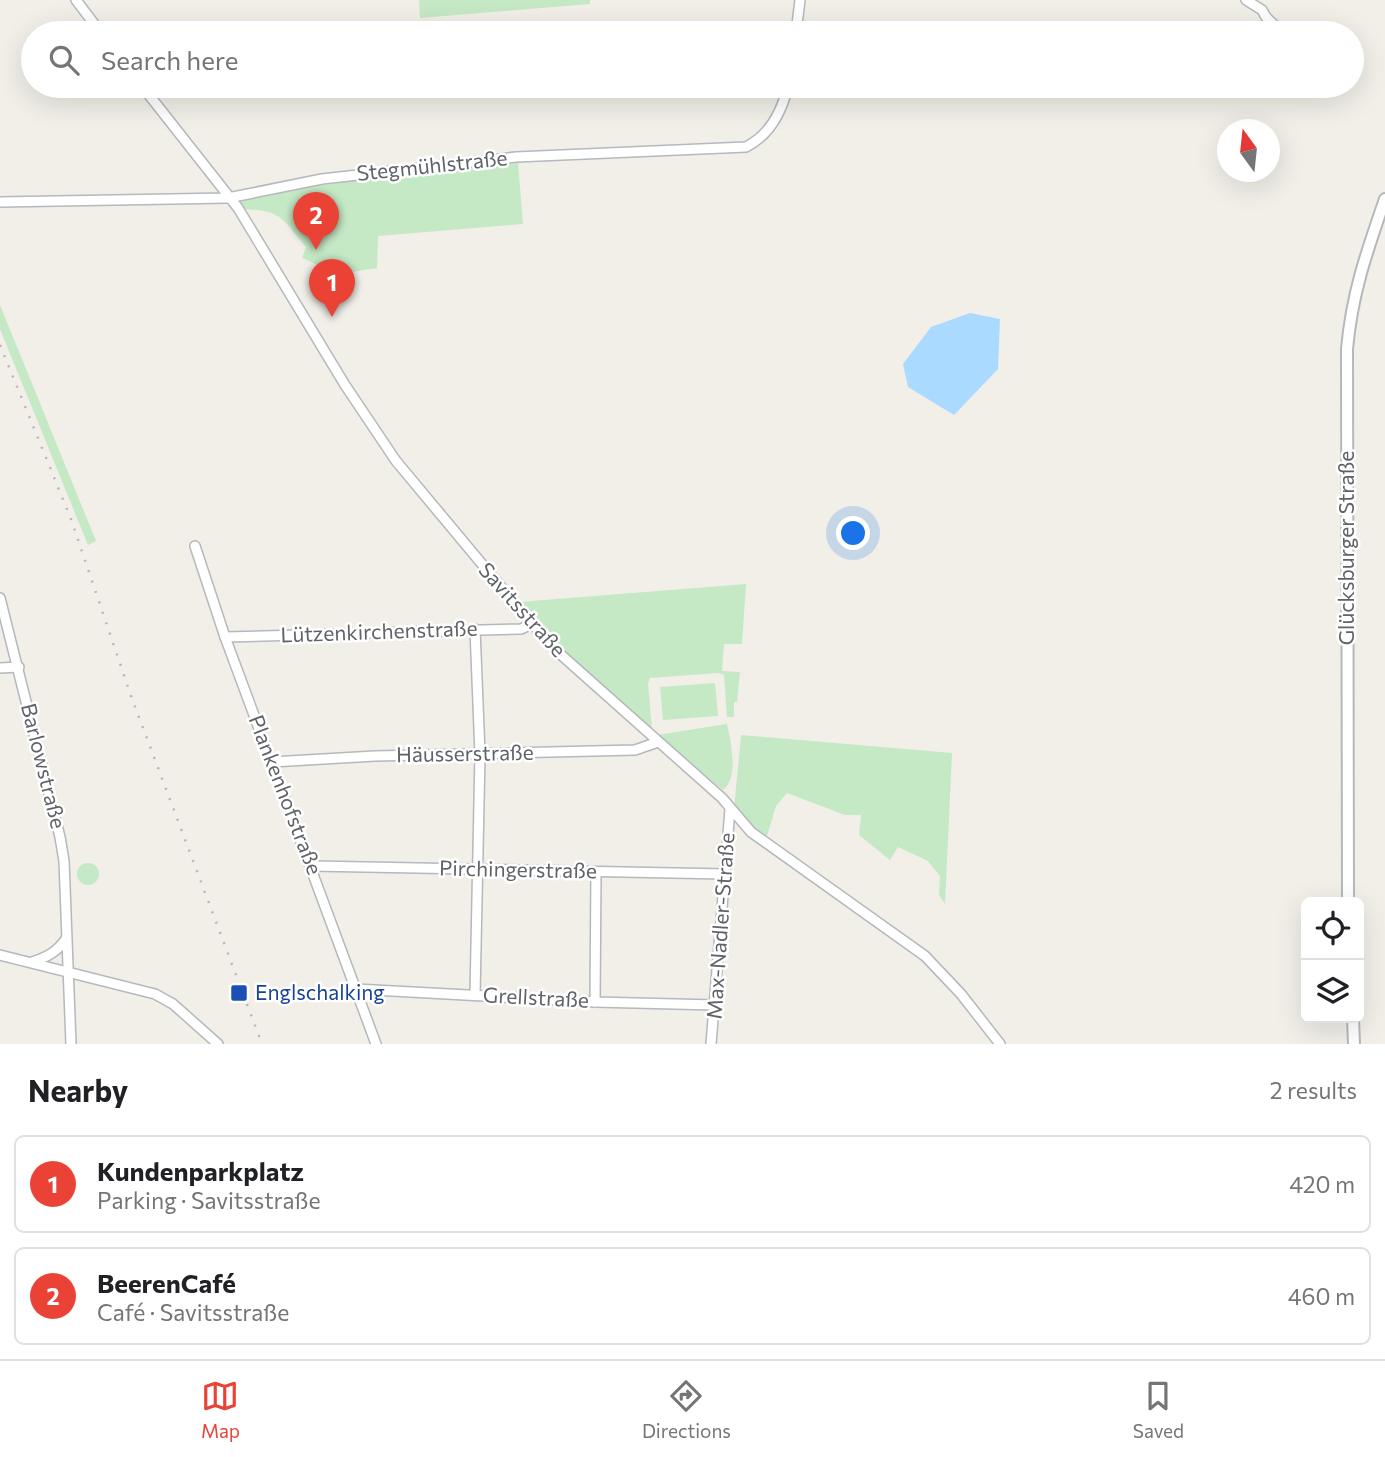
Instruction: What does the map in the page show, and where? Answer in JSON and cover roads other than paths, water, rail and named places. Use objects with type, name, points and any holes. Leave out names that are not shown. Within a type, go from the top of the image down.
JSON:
[{"type":"street","points":[[76,0],[92,21]]},
{"type":"street","points":[[797,21],[800,0]]},
{"type":"street","points":[[1246,0],[1262,9],[1270,21]]},
{"type":"street","points":[[1262,9],[1270,0]]},
{"type":"street","name":"Savitsstraße","points":[[151,98],[238,208],[338,374],[396,461],[532,624],[559,653],[722,798],[751,832],[925,956],[961,994],[1000,1044]]},
{"type":"street","name":"Stegmühlstraße","points":[[0,202],[228,198],[322,179],[516,157],[746,146],[758,141],[768,131],[784,98]]},
{"type":"street","name":"Glücksburger Straße","points":[[1348,897],[1347,349],[1354,298],[1385,199]]},
{"type":"street","name":"Plankenhofstraße","points":[[195,546],[225,637],[376,1044]]},
{"type":"street","name":"Barlowstraße","points":[[0,597],[60,837],[71,1044]]},
{"type":"street","name":"Lützenkirchenstraße","points":[[225,637],[521,629],[532,624]]},
{"type":"street","points":[[475,629],[480,754],[475,995]]},
{"type":"street","points":[[0,668],[19,667]]},
{"type":"street","name":"Häusserstraße","points":[[272,762],[635,750],[658,742]]},
{"type":"street","name":"Max-Nadler-Straße","points":[[711,1044],[730,809]]},
{"type":"street","name":"Pirchingerstraße","points":[[312,866],[725,874]]},
{"type":"street","points":[[595,1002],[596,872]]},
{"type":"street","points":[[32,962],[46,958],[59,949],[67,938]]},
{"type":"street","points":[[0,955],[155,994],[173,1004],[218,1044]]},
{"type":"street","name":"Grellstraße","points":[[356,989],[595,1002],[715,1005]]},
{"type":"street","points":[[1353,1023],[1354,1044]]},
{"type":"water","points":[[970,313],[1000,319],[998,369],[954,415],[908,387],[903,364],[931,327]]},
{"type":"railway","points":[[0,345],[71,519],[131,696],[262,1044]]},
{"type":"place","name":"BeerenCafé","points":[[316,250]]},
{"type":"place","name":"Kundenparkplatz","points":[[332,317]]},
{"type":"place","name":"Englschalking","points":[[239,993]]}]
